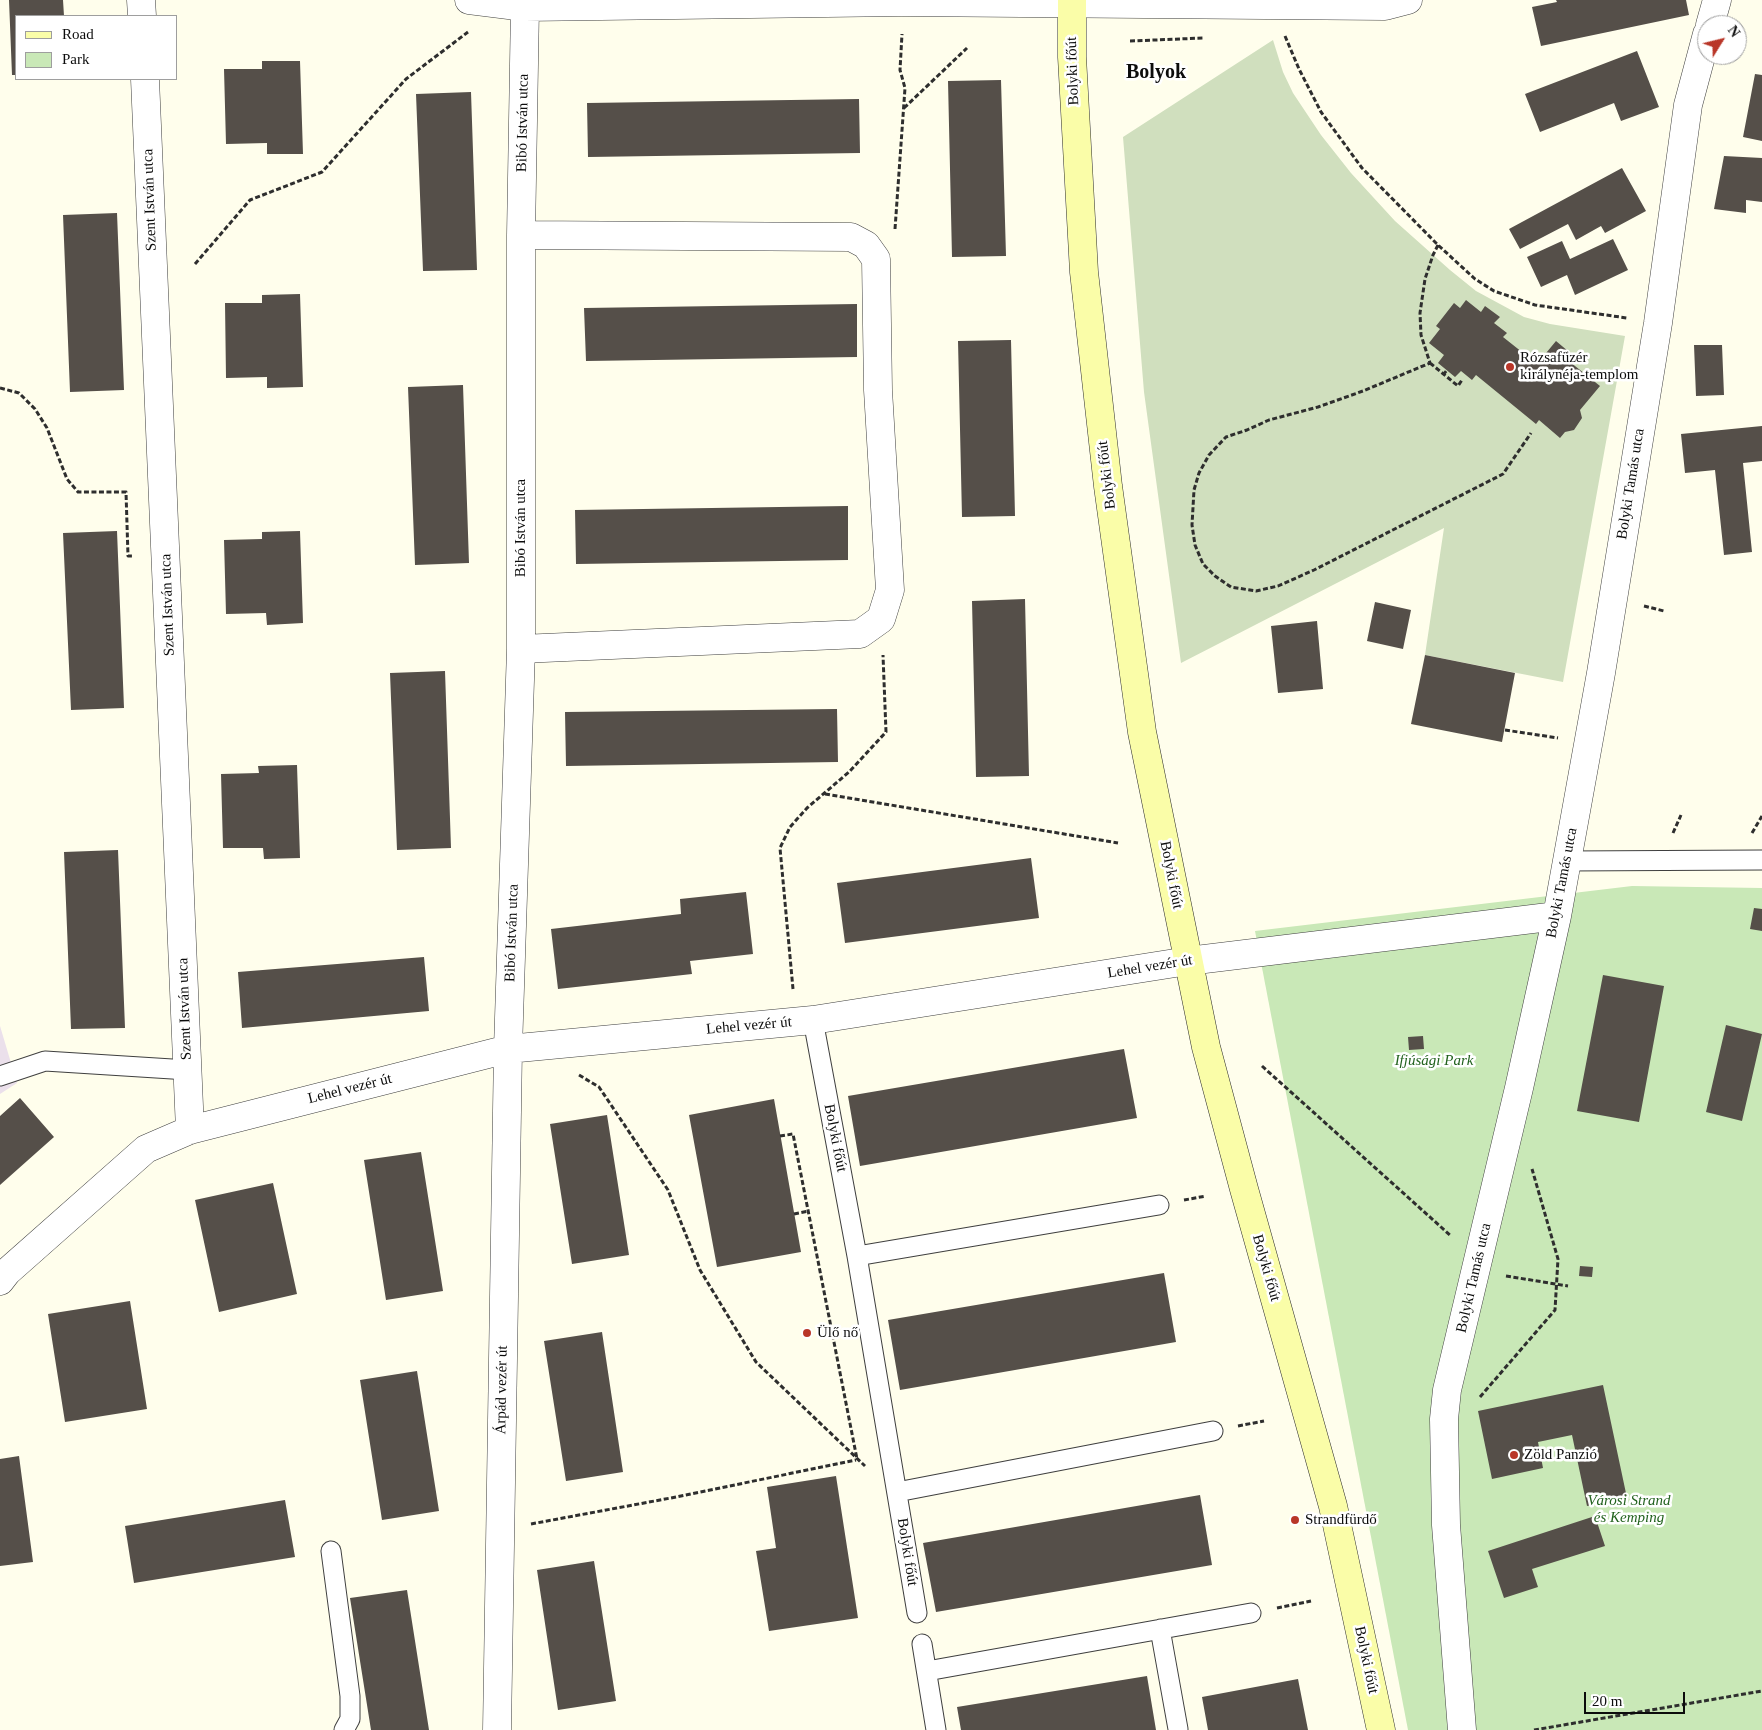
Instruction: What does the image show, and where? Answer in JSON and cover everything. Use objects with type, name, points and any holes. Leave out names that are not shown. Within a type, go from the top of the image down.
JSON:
[{"type":"main road","name":"Bolyki főút","points":[[1072,2],[1072,57],[1084,272],[1108,486],[1142,732],[1206,1047],[1244,1189],[1334,1506],[1381,1730]]},
{"type":"street","points":[[141,0],[142,15]]},
{"type":"street","points":[[469,0],[525,7],[660,3],[901,2],[1385,6],[1408,0]]},
{"type":"street","points":[[1713,15],[1717,0]]},
{"type":"street","name":"Bibó István utca","points":[[508,1049],[522,649],[520,235],[525,7]]},
{"type":"street","name":"Bolyki Tamás utca","points":[[1462,1730],[1446,1525],[1444,1419],[1447,1390],[1519,1088],[1557,916],[1602,664],[1658,322],[1688,105],[1699,65]]},
{"type":"street","name":"Szent István utca","points":[[145,80],[190,1130]]},
{"type":"street","points":[[520,235],[851,237],[866,245],[876,260],[878,390],[890,590],[881,619],[860,634],[522,649]]},
{"type":"street","name":"Lehel vezér út","points":[[0,1281],[7,1272],[146,1149],[190,1130],[508,1049],[813,1020],[1188,961],[1557,916]]},
{"type":"street","name":"Árpád vezér út","points":[[497,1730],[508,1049]]},
{"type":"lane","points":[[1566,861],[1762,860]]},
{"type":"lane","name":"Bolyki főút","points":[[813,1020],[857,1256],[917,1613]]},
{"type":"lane","points":[[0,1076],[45,1061],[188,1070]]},
{"type":"lane","points":[[857,1256],[1159,1204]]},
{"type":"lane","points":[[897,1492],[1213,1431]]},
{"type":"lane","points":[[331,1552],[350,1696],[350,1719],[344,1730]]},
{"type":"lane","points":[[927,1671],[1251,1613]]},
{"type":"lane","points":[[1160,1629],[1178,1729]]},
{"type":"lane","points":[[922,1644],[936,1730]]},
{"type":"path","points":[[876,260],[894,240],[905,88],[900,70],[901,2]]},
{"type":"path","points":[[1275,5],[1285,36],[1299,69],[1321,112],[1362,168],[1438,246],[1474,279],[1494,291],[1535,305],[1658,322]]},
{"type":"path","points":[[196,264],[250,200],[322,172],[406,79],[476,26]]},
{"type":"path","points":[[904,108],[967,48]]},
{"type":"path","points":[[1438,246],[1425,279],[1420,313],[1421,335],[1430,363],[1458,386],[1462,380]]},
{"type":"path","points":[[1430,363],[1363,391],[1318,407],[1269,420],[1226,437],[1209,455],[1199,473],[1194,490],[1192,525],[1195,545],[1203,564],[1215,576],[1231,587],[1256,591],[1278,586],[1314,570],[1503,474],[1531,433]]},
{"type":"path","points":[[1443,375],[1447,370]]},
{"type":"path","points":[[0,388],[19,393],[35,409],[47,428],[67,479],[78,492],[126,492],[128,556],[137,556]]},
{"type":"path","points":[[1644,606],[1664,611]]},
{"type":"path","points":[[793,989],[780,848],[790,827],[807,808],[849,772],[886,732],[881,619]]},
{"type":"path","points":[[1504,730],[1588,743]]},
{"type":"path","points":[[824,794],[1118,844]]},
{"type":"path","points":[[1262,1066],[1477,1266],[1568,1286]]},
{"type":"path","points":[[576,1072],[599,1087],[668,1190],[700,1270],[756,1362],[796,1398],[868,1469]]},
{"type":"path","points":[[780,1136],[793,1134],[857,1460]]},
{"type":"path","points":[[1480,1397],[1555,1310],[1558,1259],[1532,1166]]},
{"type":"path","points":[[794,1214],[809,1211]]},
{"type":"path","points":[[524,1525],[676,1497],[857,1460]]},
{"type":"path","points":[[1251,1613],[1311,1601]]},
{"type":"path","points":[[1534,1730],[1762,1691]]},
{"type":"shaded area","points":[[0,1026],[17,1083],[0,1094]]},
{"type":"green space","points":[[1273,40],[1283,72],[1293,93],[1321,135],[1351,173],[1395,221],[1450,270],[1476,291],[1524,317],[1550,324],[1625,336],[1563,682],[1425,655],[1444,528],[1181,663],[1144,392],[1123,137]]},
{"type":"green space","points":[[1632,886],[1762,888],[1762,1730],[1408,1730],[1255,931]]},
{"type":"building","points":[[9,0],[63,0],[64,15],[15,15],[15,75],[12,75]]},
{"type":"building","points":[[1556,0],[1686,0],[1689,15],[1541,46],[1532,7],[1557,2]]},
{"type":"building","points":[[1637,51],[1659,107],[1621,121],[1614,103],[1540,132],[1525,94]]},
{"type":"building","points":[[262,61],[300,61],[303,154],[267,154],[267,143],[226,144],[224,69],[262,69]]},
{"type":"building","points":[[1755,74],[1762,75],[1762,141],[1743,137]]},
{"type":"building","points":[[1001,80],[1006,256],[952,257],[948,81]]},
{"type":"building","points":[[471,92],[477,270],[423,271],[416,94]]},
{"type":"building","points":[[859,99],[860,153],[588,157],[587,103]]},
{"type":"building","points":[[1724,156],[1762,158],[1762,202],[1746,200],[1746,213],[1714,209]]},
{"type":"building","points":[[1622,168],[1646,211],[1605,233],[1601,226],[1576,240],[1568,224],[1520,249],[1509,229]]},
{"type":"building","points":[[117,213],[124,390],[70,392],[63,215]]},
{"type":"building","points":[[1613,239],[1628,270],[1575,295],[1567,275],[1541,287],[1527,257],[1562,241],[1570,259]]},
{"type":"building","points":[[300,294],[303,387],[267,388],[267,377],[226,378],[225,303],[262,303],[262,295]]},
{"type":"building","name":"Rózsafüzér királynéja-templom","points":[[1466,300],[1481,312],[1485,306],[1500,317],[1494,323],[1507,333],[1503,337],[1537,364],[1556,341],[1575,357],[1570,362],[1600,386],[1580,410],[1582,418],[1574,430],[1565,432],[1560,438],[1539,420],[1536,424],[1476,375],[1472,380],[1461,371],[1455,377],[1438,363],[1444,355],[1429,343],[1440,329],[1436,326],[1454,303],[1460,308]]},
{"type":"building","points":[[857,304],[857,357],[586,361],[584,308]]},
{"type":"building","points":[[1011,340],[1015,516],[962,517],[958,341]]},
{"type":"building","points":[[1694,345],[1722,345],[1724,395],[1696,396]]},
{"type":"building","points":[[463,385],[469,563],[415,565],[408,387]]},
{"type":"building","points":[[1762,426],[1762,461],[1743,463],[1752,552],[1724,555],[1715,470],[1685,473],[1681,434]]},
{"type":"building","points":[[848,506],[848,560],[576,564],[575,510]]},
{"type":"building","points":[[117,531],[124,708],[71,710],[63,533]]},
{"type":"building","points":[[300,531],[303,623],[267,625],[266,613],[226,614],[224,540],[262,539],[262,532]]},
{"type":"building","points":[[1025,599],[1029,776],[976,777],[972,601]]},
{"type":"building","points":[[1375,602],[1411,610],[1403,649],[1367,641]]},
{"type":"building","points":[[1317,621],[1323,689],[1278,693],[1271,626]]},
{"type":"building","points":[[1425,655],[1515,673],[1502,742],[1411,724]]},
{"type":"building","points":[[445,671],[451,848],[397,850],[390,673]]},
{"type":"building","points":[[837,709],[838,762],[566,766],[565,712]]},
{"type":"building","points":[[297,765],[300,858],[264,859],[263,848],[223,848],[221,774],[259,773],[258,766]]},
{"type":"building","points":[[118,850],[125,1028],[71,1029],[64,852]]},
{"type":"building","points":[[1031,858],[1039,918],[845,943],[837,883]]},
{"type":"building","points":[[746,892],[753,954],[690,961],[692,974],[558,989],[551,929],[681,914],[680,899]]},
{"type":"building","points":[[1754,908],[1762,909],[1762,931],[1750,929]]},
{"type":"building","points":[[424,957],[429,1011],[242,1028],[238,972]]},
{"type":"building","points":[[1603,975],[1664,986],[1639,1122],[1577,1111]]},
{"type":"building","points":[[1726,1025],[1762,1034],[1742,1121],[1706,1112]]},
{"type":"building","points":[[1423,1036],[1424,1049],[1409,1050],[1408,1037]]},
{"type":"building","points":[[1124,1049],[1137,1118],[860,1166],[848,1096]]},
{"type":"building","points":[[20,1098],[54,1137],[0,1185],[0,1116]]},
{"type":"building","points":[[774,1099],[801,1252],[717,1267],[689,1115]]},
{"type":"building","points":[[607,1115],[629,1255],[572,1264],[550,1124]]},
{"type":"building","points":[[421,1152],[443,1291],[386,1300],[364,1160]]},
{"type":"building","points":[[273,1183],[297,1294],[219,1312],[195,1200]]},
{"type":"building","points":[[1580,1266],[1593,1267],[1592,1277],[1579,1276]]},
{"type":"building","points":[[1164,1273],[1176,1342],[900,1390],[888,1320]]},
{"type":"building","points":[[130,1301],[147,1409],[65,1422],[48,1314]]},
{"type":"building","points":[[602,1332],[623,1472],[566,1481],[544,1341]]},
{"type":"building","points":[[417,1371],[439,1511],[382,1520],[360,1380]]},
{"type":"building","name":"Zöld Panzió","points":[[1603,1385],[1627,1498],[1587,1506],[1572,1435],[1538,1442],[1543,1468],[1492,1479],[1478,1411]]},
{"type":"building","points":[[19,1456],[33,1562],[0,1566],[0,1459]]},
{"type":"building","points":[[836,1476],[858,1618],[769,1631],[756,1551],[776,1548],[767,1487]]},
{"type":"building","points":[[1200,1495],[1212,1565],[936,1612],[923,1543]]},
{"type":"building","points":[[285,1500],[295,1557],[134,1583],[125,1526]]},
{"type":"building","points":[[1595,1516],[1605,1546],[1532,1569],[1538,1587],[1504,1598],[1488,1551]]},
{"type":"building","points":[[594,1561],[616,1701],[558,1710],[537,1570]]},
{"type":"building","points":[[407,1590],[429,1730],[371,1730],[350,1598]]},
{"type":"building","points":[[1147,1676],[1156,1730],[961,1730],[957,1707]]},
{"type":"building","points":[[1298,1679],[1308,1730],[1208,1730],[1202,1697]]},
{"type":"place","name":"Rózsafüzér királynéja-templom","points":[[1510,367]]},
{"type":"place","name":"Ülő nő","points":[[807,1333]]},
{"type":"place","name":"Zöld Panzió","points":[[1514,1455]]},
{"type":"place","name":"Strandfürdő","points":[[1295,1520]]},
{"type":"district","name":"Bolyok","points":[[1156,73]]},
{"type":"park label","name":"Ifjúsági Park","points":[[1434,1061]]},
{"type":"park label","name":"Városi Strand és Kemping","points":[[1629,1510]]}]
